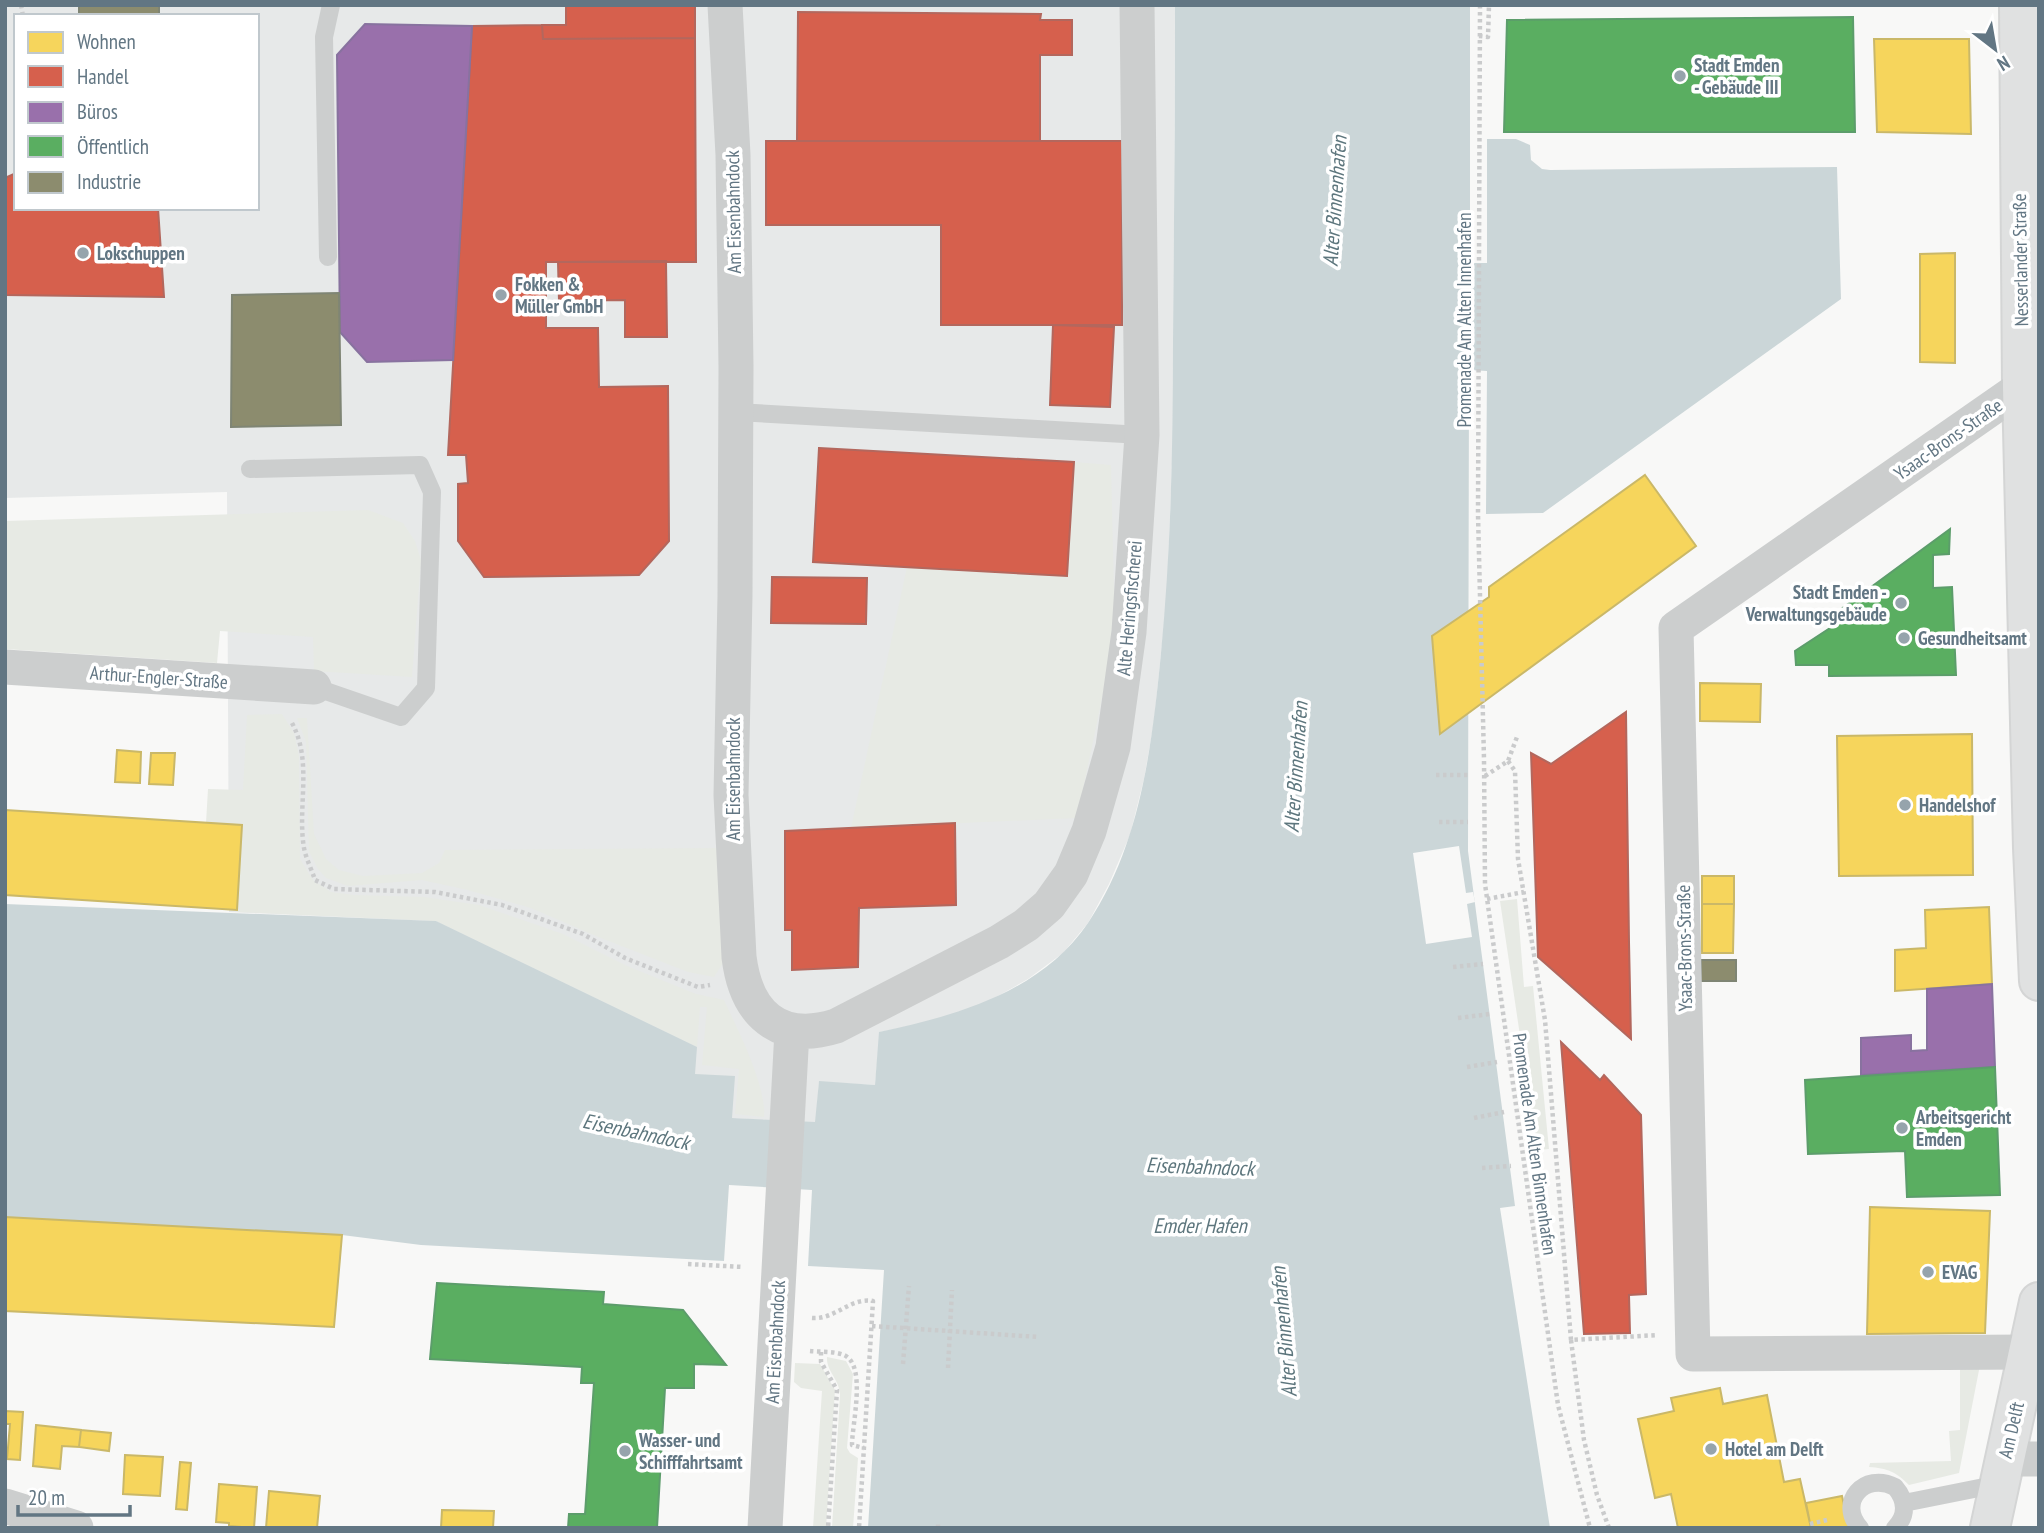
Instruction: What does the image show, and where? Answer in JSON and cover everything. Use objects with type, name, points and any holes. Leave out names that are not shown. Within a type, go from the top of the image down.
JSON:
[{"type":"street","name":"Am Eisenbahndock","points":[[726,5],[733,155],[736,412],[731,795],[741,978],[761,1014],[779,1027],[792,1031],[765,1528]]},
{"type":"street","name":"Alte Heringsfischerei","points":[[792,1031],[821,1031],[836,1026],[999,942],[1026,925],[1049,905],[1071,874],[1089,831],[1113,747],[1129,632],[1142,435],[1137,5]]},
{"type":"street","name":"Nesserlander Straße","points":[[2019,5],[2022,387],[2039,978]]},
{"type":"street","name":"Ysaac-Brons-Straße","points":[[1693,1344],[1676,628],[2022,387]]},
{"type":"street","name":"Arthur-Engler-Straße","points":[[5,667],[314,687]]},
{"type":"street","points":[[1693,1344],[2035,1327]]},
{"type":"street","name":"Am Delft","points":[[1990,1528],[2014,1467],[2035,1327]]},
{"type":"street","points":[[10,1514],[76,1528]]},
{"type":"lane","points":[[328,257],[324,37],[331,5]]},
{"type":"lane","points":[[736,412],[1142,435]]},
{"type":"lane","points":[[250,469],[420,465],[432,492],[426,688],[401,717],[314,687]]},
{"type":"lane","points":[[1904,1503],[2014,1467]]},
{"type":"lane","points":[[1860,1528],[1852,1515],[1852,1504],[1861,1488],[1878,1482],[1895,1487],[1904,1503],[1904,1515],[1895,1528]]},
{"type":"path","name":"Promenade Am Alten Innenhafen","points":[[1480,5],[1478,514],[1484,760]]},
{"type":"path","name":"Promenade Am Alten Innenhafen","points":[[1479,36],[1488,37],[1489,5]]},
{"type":"path","points":[[271,685],[299,735],[303,758],[304,849],[315,880],[334,889],[435,892],[502,905],[583,934],[625,958],[698,988],[741,978]]},
{"type":"path","points":[[1484,777],[1508,761],[1517,737]]},
{"type":"path","name":"Promenade Am Alten Binnenhafen","points":[[1484,760],[1487,899],[1558,1405],[1590,1528]]},
{"type":"path","points":[[1508,761],[1515,771],[1518,859],[1545,1020],[1572,1340],[1584,1440],[1597,1495],[1609,1528]]},
{"type":"path","points":[[1436,775],[1468,775]]},
{"type":"path","points":[[1439,822],[1468,822]]},
{"type":"path","points":[[1487,899],[1524,892]]},
{"type":"path","points":[[1453,967],[1483,964]]},
{"type":"path","points":[[1458,1018],[1490,1014]]},
{"type":"path","points":[[1467,1067],[1497,1062]]},
{"type":"path","points":[[1474,1118],[1504,1112]]},
{"type":"path","points":[[1482,1168],[1511,1166]]},
{"type":"path","points":[[688,1264],[724,1266]]},
{"type":"path","points":[[902,1364],[909,1286]]},
{"type":"path","points":[[948,1368],[952,1290]]},
{"type":"path","points":[[824,1318],[859,1300],[872,1300],[859,1528]]},
{"type":"path","points":[[872,1326],[1040,1336]]},
{"type":"path","points":[[1572,1340],[1693,1344]]},
{"type":"path","points":[[828,1528],[838,1390],[821,1362],[825,1352],[843,1355],[855,1367],[857,1379],[852,1443],[854,1447],[864,1448]]},
{"type":"shaded area","points":[[5,5],[1175,5],[1173,436],[1167,595],[1154,722],[1130,835],[1109,884],[1088,923],[1063,953],[1028,979],[984,1004],[933,1021],[880,1032],[875,1085],[819,1082],[816,1123],[732,1118],[695,1074],[436,921],[229,912],[227,492],[5,498]]},
{"type":"shaded area","points":[[1074,462],[1111,465],[1115,636],[1077,818],[851,828],[907,567],[1067,575]]},
{"type":"shaded area","points":[[368,510],[403,523],[415,541],[421,560],[412,677],[314,671],[313,637],[220,631],[217,663],[5,649],[5,521]]},
{"type":"shaded area","points":[[282,714],[294,733],[299,756],[300,859],[313,880],[331,892],[424,897],[479,905],[563,934],[627,966],[696,994],[724,1000],[756,1074],[764,1105],[764,1117],[735,1114],[739,1069],[702,1065],[707,1007],[700,1007],[697,1047],[436,921],[237,912],[242,825],[206,823],[208,789],[243,790],[247,715]]},
{"type":"shaded area","points":[[297,718],[307,718],[314,834],[326,859],[339,870],[363,876],[422,873],[439,863],[445,850],[719,848],[725,960],[714,977],[688,972],[531,908],[464,889],[422,880],[348,886],[326,878],[309,851],[306,742]]},
{"type":"shaded area","points":[[1517,899],[1524,987],[1533,986],[1549,1149],[1537,1150],[1500,901]]},
{"type":"shaded area","points":[[827,1357],[846,1361],[853,1374],[847,1448],[858,1458],[853,1528],[832,1528],[840,1395]]},
{"type":"shaded area","points":[[795,1363],[820,1364],[835,1390],[826,1528],[813,1528],[822,1391],[801,1388],[794,1382]]},
{"type":"shaded area","points":[[1980,1365],[1959,1473],[1909,1485],[1891,1472],[1869,1467],[1870,1463],[1951,1461],[1949,1431],[1960,1430],[1960,1366]]},
{"type":"water","name":"Emder Hafen","points":[[1175,5],[1470,5],[1470,263],[1487,263],[1487,139],[1516,139],[1530,145],[1531,160],[1542,169],[1550,170],[1837,167],[1841,299],[1543,513],[1486,514],[1487,371],[1469,370],[1468,851],[1515,1206],[1500,1208],[1550,1528],[868,1528],[884,1270],[808,1266],[812,1190],[729,1185],[724,1261],[421,1245],[342,1235],[5,1217],[5,904],[436,921],[697,1047],[695,1074],[735,1076],[732,1118],[815,1122],[819,1081],[875,1085],[879,1032],[938,1018],[995,997],[1022,984],[1069,947],[1088,923],[1106,892],[1132,827],[1148,758],[1157,688],[1167,575],[1172,458]]},
{"type":"pier","points":[[1459,846],[1466,893],[1473,892],[1475,902],[1467,904],[1472,937],[1426,944],[1413,853]]},
{"type":"building: Wohnen","points":[[1874,39],[1969,39],[1971,134],[1877,132]]},
{"type":"building: Wohnen","points":[[1955,253],[1955,363],[1920,362],[1920,254]]},
{"type":"building: Wohnen","points":[[1645,475],[1696,546],[1440,734],[1432,636],[1489,597],[1489,587]]},
{"type":"building: Wohnen","points":[[1700,683],[1761,684],[1760,722],[1700,721]]},
{"type":"building: Wohnen","name":"Handelshof","points":[[1972,734],[1973,875],[1839,876],[1837,736]]},
{"type":"building: Wohnen","points":[[117,750],[141,752],[140,783],[115,782]]},
{"type":"building: Wohnen","points":[[151,753],[175,753],[173,785],[149,784]]},
{"type":"building: Wohnen","points":[[5,810],[242,825],[237,910],[5,895]]},
{"type":"building: Wohnen","points":[[1702,876],[1734,876],[1734,904],[1702,904]]},
{"type":"building: Wohnen","points":[[1702,904],[1734,904],[1733,953],[1702,953]]},
{"type":"building: Wohnen","points":[[1989,907],[1992,984],[1895,991],[1895,950],[1926,948],[1925,910]]},
{"type":"building: Wohnen","name":"EVAG","points":[[1870,1207],[1990,1211],[1985,1333],[1867,1334]]},
{"type":"building: Wohnen","points":[[5,1217],[342,1235],[334,1327],[5,1311]]},
{"type":"building: Wohnen","name":"Hotel am Delft","points":[[1720,1388],[1723,1404],[1767,1395],[1784,1482],[1800,1479],[1811,1528],[1678,1528],[1671,1494],[1655,1498],[1638,1419],[1674,1411],[1671,1398]]},
{"type":"building: Wohnen","points":[[5,1411],[23,1412],[20,1460],[7,1459],[10,1424],[5,1424]]},
{"type":"building: Wohnen","points":[[36,1425],[81,1430],[79,1447],[62,1446],[60,1469],[33,1466]]},
{"type":"building: Wohnen","points":[[81,1430],[111,1433],[109,1451],[79,1447]]},
{"type":"building: Wohnen","points":[[125,1455],[163,1457],[160,1496],[123,1494]]},
{"type":"building: Wohnen","points":[[180,1462],[191,1463],[187,1510],[176,1509]]},
{"type":"building: Wohnen","points":[[219,1484],[257,1487],[254,1528],[216,1522]]},
{"type":"building: Wohnen","points":[[269,1491],[320,1496],[317,1528],[266,1528]]},
{"type":"building: Wohnen","points":[[1842,1496],[1849,1528],[1811,1528],[1806,1503]]},
{"type":"building: Wohnen","points":[[442,1510],[494,1511],[493,1528],[441,1528]]},
{"type":"building: Handel","points":[[566,5],[695,5],[695,38],[543,39],[542,25],[566,25]]},
{"type":"building: Handel","points":[[798,12],[1041,14],[1040,20],[1072,20],[1072,55],[1040,55],[1040,141],[797,141]]},
{"type":"building: Handel","name":"Fokken & Müller GmbH","points":[[542,25],[543,39],[695,38],[696,262],[546,262],[546,328],[598,328],[599,387],[668,386],[669,541],[639,575],[484,577],[458,541],[458,484],[468,483],[466,455],[448,455],[472,26]]},
{"type":"building: Handel","points":[[766,141],[1122,141],[1122,325],[941,325],[941,225],[766,225]]},
{"type":"building: Handel","name":"Lokschuppen","points":[[14,174],[14,210],[158,210],[164,297],[5,295],[5,178]]},
{"type":"building: Handel","name":"Fokken & Müller GmbH","points":[[666,261],[667,337],[625,337],[625,300],[559,301],[558,262]]},
{"type":"building: Handel","points":[[1053,325],[1114,327],[1110,407],[1050,405]]},
{"type":"building: Handel","points":[[819,448],[1074,462],[1067,576],[813,562]]},
{"type":"building: Handel","points":[[772,577],[867,578],[866,624],[771,623]]},
{"type":"building: Handel","points":[[1626,712],[1631,1039],[1538,957],[1531,753],[1551,764]]},
{"type":"building: Handel","points":[[955,823],[956,905],[859,908],[858,967],[792,970],[792,930],[785,930],[785,831]]},
{"type":"building: Handel","points":[[1561,1042],[1600,1080],[1604,1075],[1641,1115],[1646,1294],[1629,1295],[1630,1333],[1584,1334]]},
{"type":"building: Büros","points":[[365,24],[472,26],[453,360],[367,362],[340,332],[337,55]]},
{"type":"building: Büros","points":[[1992,984],[1995,1067],[1861,1075],[1861,1038],[1911,1035],[1911,1051],[1927,1050],[1927,989]]},
{"type":"building: Öffentlich","name":"Stadt Emden - Gebäude III","points":[[1853,17],[1855,132],[1504,132],[1507,20]]},
{"type":"building: Öffentlich","name":"Stadt Emden - Verwaltungsgebäude","points":[[1950,529],[1949,554],[1933,555],[1933,588],[1952,587],[1956,675],[1829,676],[1829,665],[1796,665],[1795,651],[1830,628],[1829,618]]},
{"type":"building: Öffentlich","name":"Arbeitsgericht Emden","points":[[1995,1067],[2000,1195],[1907,1197],[1905,1151],[1808,1154],[1805,1080]]},
{"type":"building: Öffentlich","name":"Wasser- und Schifffahrtsamt","points":[[437,1283],[604,1292],[603,1304],[683,1310],[726,1365],[694,1364],[694,1388],[665,1388],[657,1528],[568,1528],[569,1514],[585,1514],[594,1383],[581,1383],[582,1367],[430,1359]]},
{"type":"building: Industrie","points":[[79,5],[159,5],[159,14],[79,14]]},
{"type":"building: Industrie","points":[[339,293],[341,425],[231,427],[232,295]]},
{"type":"building: Industrie","points":[[1701,960],[1736,960],[1736,981],[1701,981]]},
{"type":"place","name":"Stadt Emden - Gebäude III","points":[[1680,76]]},
{"type":"place","name":"Lokschuppen","points":[[83,253]]},
{"type":"place","name":"Fokken & Müller GmbH","points":[[501,295]]},
{"type":"place","name":"Stadt Emden - Verwaltungsgebäude","points":[[1901,603]]},
{"type":"place","name":"Gesundheitsamt","points":[[1904,638]]},
{"type":"place","name":"Handelshof","points":[[1905,805]]},
{"type":"place","name":"Arbeitsgericht Emden","points":[[1902,1128]]},
{"type":"place","name":"EVAG","points":[[1928,1272]]},
{"type":"place","name":"Hotel am Delft","points":[[1711,1449]]},
{"type":"place","name":"Wasser- und Schifffahrtsamt","points":[[625,1451]]},
{"type":"water label","name":"Alter Binnenhafen","points":[[1335,201]]},
{"type":"water label","name":"Alter Binnenhafen","points":[[1296,767]]},
{"type":"water label","name":"Eisenbahndock","points":[[636,1132]]},
{"type":"water label","name":"Eisenbahndock","points":[[1200,1167]]},
{"type":"water label","name":"Alter Binnenhafen","points":[[1284,1332]]}]
